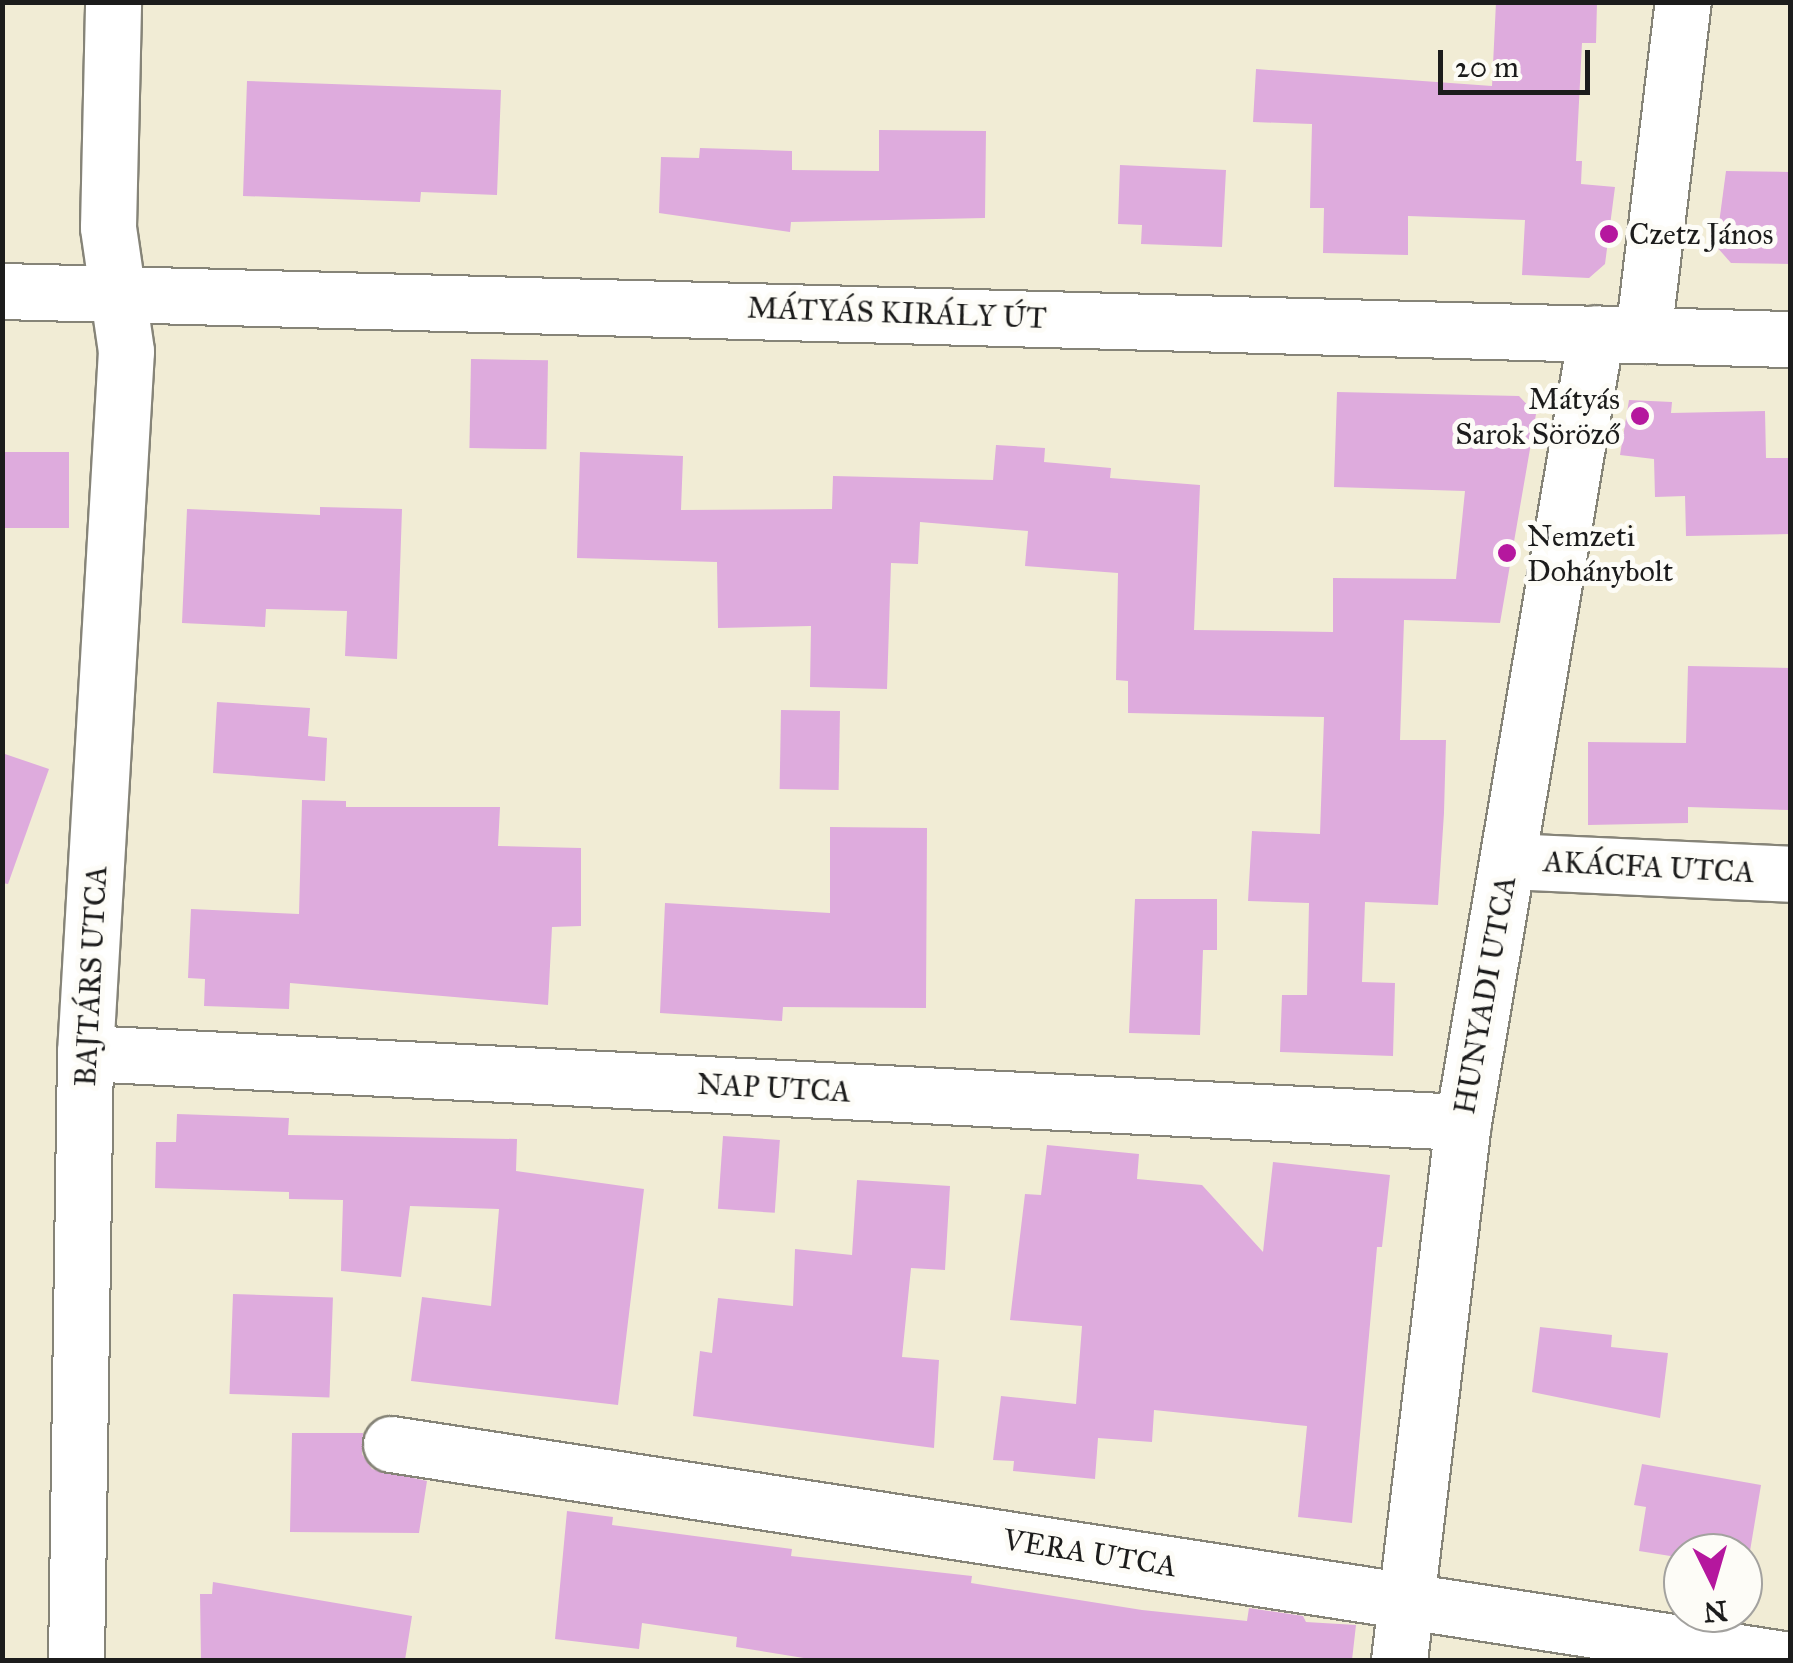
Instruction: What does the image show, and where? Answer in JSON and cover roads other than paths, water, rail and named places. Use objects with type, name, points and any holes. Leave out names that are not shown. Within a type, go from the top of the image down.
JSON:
[{"type":"street","name":"BAJTÁRS UTCA","points":[[76,1660],[85,1054],[126,351],[108,227],[114,2]]},
{"type":"street","name":"HUNYADI UTCA","points":[[1399,1660],[1464,1122],[1508,861],[1619,334],[1683,2]]},
{"type":"street","name":"MÁTYÁS KIRÁLY ÚT","points":[[2,291],[1790,339]]},
{"type":"street","name":"AKÁCFA UTCA","points":[[1508,861],[1790,874]]},
{"type":"street","name":"NAP UTCA","points":[[85,1054],[1464,1122]]},
{"type":"street","name":"VERA UTCA","points":[[391,1444],[1790,1660]]},
{"type":"place","name":"Czetz János","points":[[1609,234]]},
{"type":"place","name":"Mátyás Sarok Söröző","points":[[1640,416]]},
{"type":"place","name":"Nemzeti Dohánybolt","points":[[1507,553]]}]
